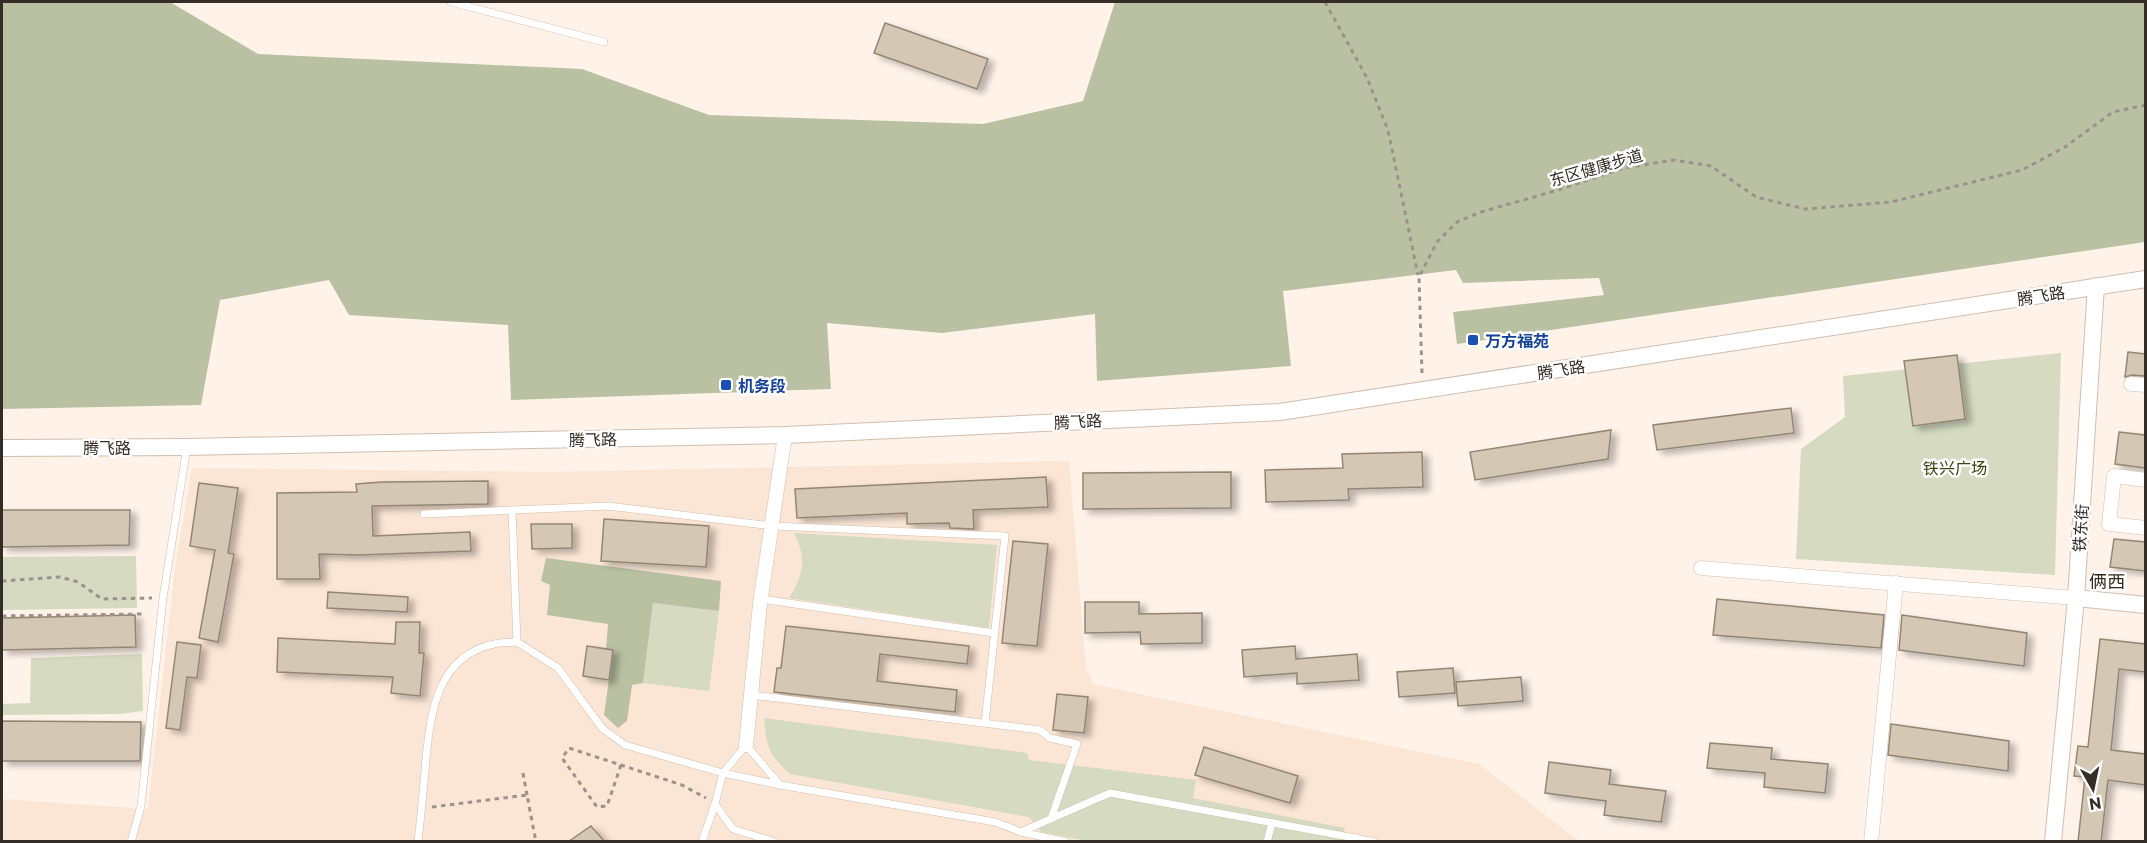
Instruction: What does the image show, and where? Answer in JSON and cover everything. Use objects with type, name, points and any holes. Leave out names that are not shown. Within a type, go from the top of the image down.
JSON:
[{"type":"street","name":"腾飞路","points":[[2,448],[187,447],[784,435],[1280,412],[2145,279]]},
{"type":"street","name":"铁东街","points":[[2053,842],[2076,598],[2096,286]]},
{"type":"street","points":[[2131,384],[2145,385]]},
{"type":"street","points":[[746,745],[761,599],[784,435]]},
{"type":"street","points":[[2145,480],[2114,476],[2109,524],[2145,528]]},
{"type":"street","points":[[1701,568],[2145,605]]},
{"type":"street","points":[[1871,842],[1896,583]]},
{"type":"lane","points":[[451,2],[604,42]]},
{"type":"lane","points":[[131,842],[141,806],[163,598],[187,447]]},
{"type":"lane","points":[[424,514],[608,506],[772,526],[1005,536],[985,723]]},
{"type":"lane","points":[[512,510],[517,642]]},
{"type":"lane","points":[[761,599],[994,633]]},
{"type":"lane","points":[[418,842],[430,725],[442,682],[456,664],[473,652],[494,644],[517,642],[558,668],[602,728],[625,745],[723,773],[995,822],[1021,832],[1067,842]]},
{"type":"lane","points":[[752,695],[1040,730],[1050,738],[1077,744],[1052,819]]},
{"type":"lane","points":[[702,842],[723,773],[746,745],[780,785]]},
{"type":"lane","points":[[1021,832],[1110,793],[1375,842]]},
{"type":"lane","points":[[715,804],[733,829],[775,842]]},
{"type":"lane","points":[[1267,842],[1272,823]]},
{"type":"path","points":[[1325,2],[1367,78],[1388,129],[1419,277]]},
{"type":"path","name":"东区健康步道","points":[[1423,390],[1419,277],[1437,242],[1457,222],[1481,212],[1624,168],[1674,160],[1711,166],[1756,197],[1805,209],[1891,202],[2022,170],[2065,147],[2113,112],[2145,105]]},
{"type":"path","points":[[2,581],[60,577],[78,582],[102,599],[163,598]]},
{"type":"path","points":[[2,616],[143,614]]},
{"type":"path","points":[[621,765],[607,806],[597,807],[562,758],[569,748],[621,765],[682,785],[715,804]]},
{"type":"path","points":[[523,773],[536,842]]},
{"type":"path","points":[[421,808],[527,795]]},
{"type":"shaded area","points":[[1069,461],[1086,669],[1092,684],[1479,764],[1579,841],[2,842],[2,799],[148,809],[175,568],[192,468],[550,472]]},
{"type":"green space","points":[[2,2],[170,2],[258,54],[582,69],[709,115],[983,124],[1083,101],[1115,2],[2145,2],[2145,242],[1457,344],[1453,312],[1604,295],[1599,278],[1463,283],[1456,270],[1283,291],[1291,366],[1097,381],[1095,314],[942,333],[827,323],[831,389],[511,400],[508,325],[349,315],[329,280],[220,300],[201,405],[2,409]]},
{"type":"green space","name":"铁兴广场","points":[[2061,353],[2055,575],[1796,559],[1801,449],[1845,417],[1843,376]]},
{"type":"green space","points":[[794,533],[997,545],[989,628],[789,598],[798,582],[802,566],[801,550]]},
{"type":"green space","points":[[136,556],[137,608],[2,610],[2,557]]},
{"type":"green space","points":[[546,558],[721,581],[719,611],[653,603],[643,683],[632,685],[627,721],[618,728],[604,715],[613,650],[606,649],[608,624],[547,615],[550,585],[541,581]]},
{"type":"green space","points":[[653,603],[719,611],[709,691],[643,683]]},
{"type":"green space","points":[[142,654],[143,711],[120,714],[2,715],[2,704],[30,703],[31,658]]},
{"type":"green space","points":[[764,718],[1027,753],[1029,760],[1196,780],[1193,798],[1345,828],[1342,841],[1087,841],[1041,832],[1029,817],[790,774],[777,761],[770,749]]},
{"type":"building","points":[[885,23],[988,59],[977,89],[874,53]]},
{"type":"building","points":[[2128,352],[2145,354],[2145,376],[2125,377]]},
{"type":"building","points":[[1957,355],[1965,419],[1913,426],[1904,361]]},
{"type":"building","points":[[1791,408],[1794,433],[1657,450],[1653,425]]},
{"type":"building","points":[[1611,430],[1608,459],[1475,480],[1470,452]]},
{"type":"building","points":[[2119,432],[2145,435],[2145,468],[2115,464]]},
{"type":"building","points":[[1422,452],[1423,487],[1348,489],[1349,500],[1266,502],[1265,470],[1343,468],[1342,454]]},
{"type":"building","points":[[1231,472],[1231,508],[1083,509],[1083,473]]},
{"type":"building","points":[[1046,477],[1048,507],[973,510],[974,529],[950,528],[949,523],[907,524],[907,513],[797,518],[795,489]]},
{"type":"building","points":[[488,481],[488,504],[372,506],[373,536],[470,532],[471,551],[319,554],[320,579],[277,579],[277,493],[357,492],[356,484],[382,482]]},
{"type":"building","points":[[199,483],[238,488],[228,553],[234,554],[218,642],[199,638],[215,550],[190,546]]},
{"type":"building","points":[[2,510],[130,510],[129,545],[2,547]]},
{"type":"building","points":[[604,519],[709,526],[706,567],[601,561]]},
{"type":"building","points":[[531,524],[572,524],[572,548],[532,549]]},
{"type":"building","points":[[2114,539],[2145,542],[2145,571],[2110,567]]},
{"type":"building","points":[[1013,541],[1048,544],[1037,646],[1002,643]]},
{"type":"building","points":[[328,592],[408,597],[407,612],[327,608]]},
{"type":"building","points":[[1717,599],[1884,615],[1881,648],[1713,635]]},
{"type":"building","points":[[1085,602],[1139,602],[1139,614],[1202,613],[1202,643],[1141,644],[1140,632],[1085,633]]},
{"type":"building","points":[[135,615],[136,647],[2,650],[2,618]]},
{"type":"building","points":[[1902,615],[2027,633],[2024,666],[1899,650]]},
{"type":"building","points":[[396,622],[420,622],[419,653],[424,653],[420,696],[391,693],[393,677],[277,672],[278,638],[395,644]]},
{"type":"building","points":[[786,626],[969,646],[967,664],[880,654],[877,681],[957,690],[955,712],[774,692],[777,668],[781,668]]},
{"type":"building","points":[[2100,639],[2145,644],[2145,672],[2119,669],[2111,750],[2145,754],[2145,785],[2108,780],[2101,842],[2078,842],[2085,777],[2074,776],[2078,746],[2088,747]]},
{"type":"building","points":[[177,642],[201,645],[197,678],[187,677],[180,730],[166,728]]},
{"type":"building","points":[[587,646],[613,650],[609,680],[583,676]]},
{"type":"building","points":[[1295,646],[1296,659],[1357,654],[1359,680],[1297,684],[1297,673],[1244,677],[1242,650]]},
{"type":"building","points":[[1453,668],[1455,693],[1399,697],[1397,672]]},
{"type":"building","points":[[1521,677],[1523,701],[1458,706],[1456,682]]},
{"type":"building","points":[[1057,694],[1088,697],[1084,733],[1053,730]]},
{"type":"building","points":[[2,721],[141,722],[140,761],[2,761]]},
{"type":"building","points":[[1891,724],[2009,741],[2008,771],[1888,755]]},
{"type":"building","points":[[1710,743],[1772,748],[1771,759],[1828,764],[1825,793],[1764,787],[1765,773],[1707,768]]},
{"type":"building","points":[[1204,747],[1298,776],[1290,803],[1195,775]]},
{"type":"building","points":[[1549,762],[1611,770],[1609,784],[1666,791],[1661,822],[1604,815],[1606,801],[1545,793]]},
{"type":"building","points":[[591,826],[605,842],[568,842]]},
{"type":"place","name":"万方福苑","points":[[1473,340]]},
{"type":"place","name":"机务段","points":[[726,385]]},
{"type":"district","name":"俩西","points":[[2107,581]]}]
